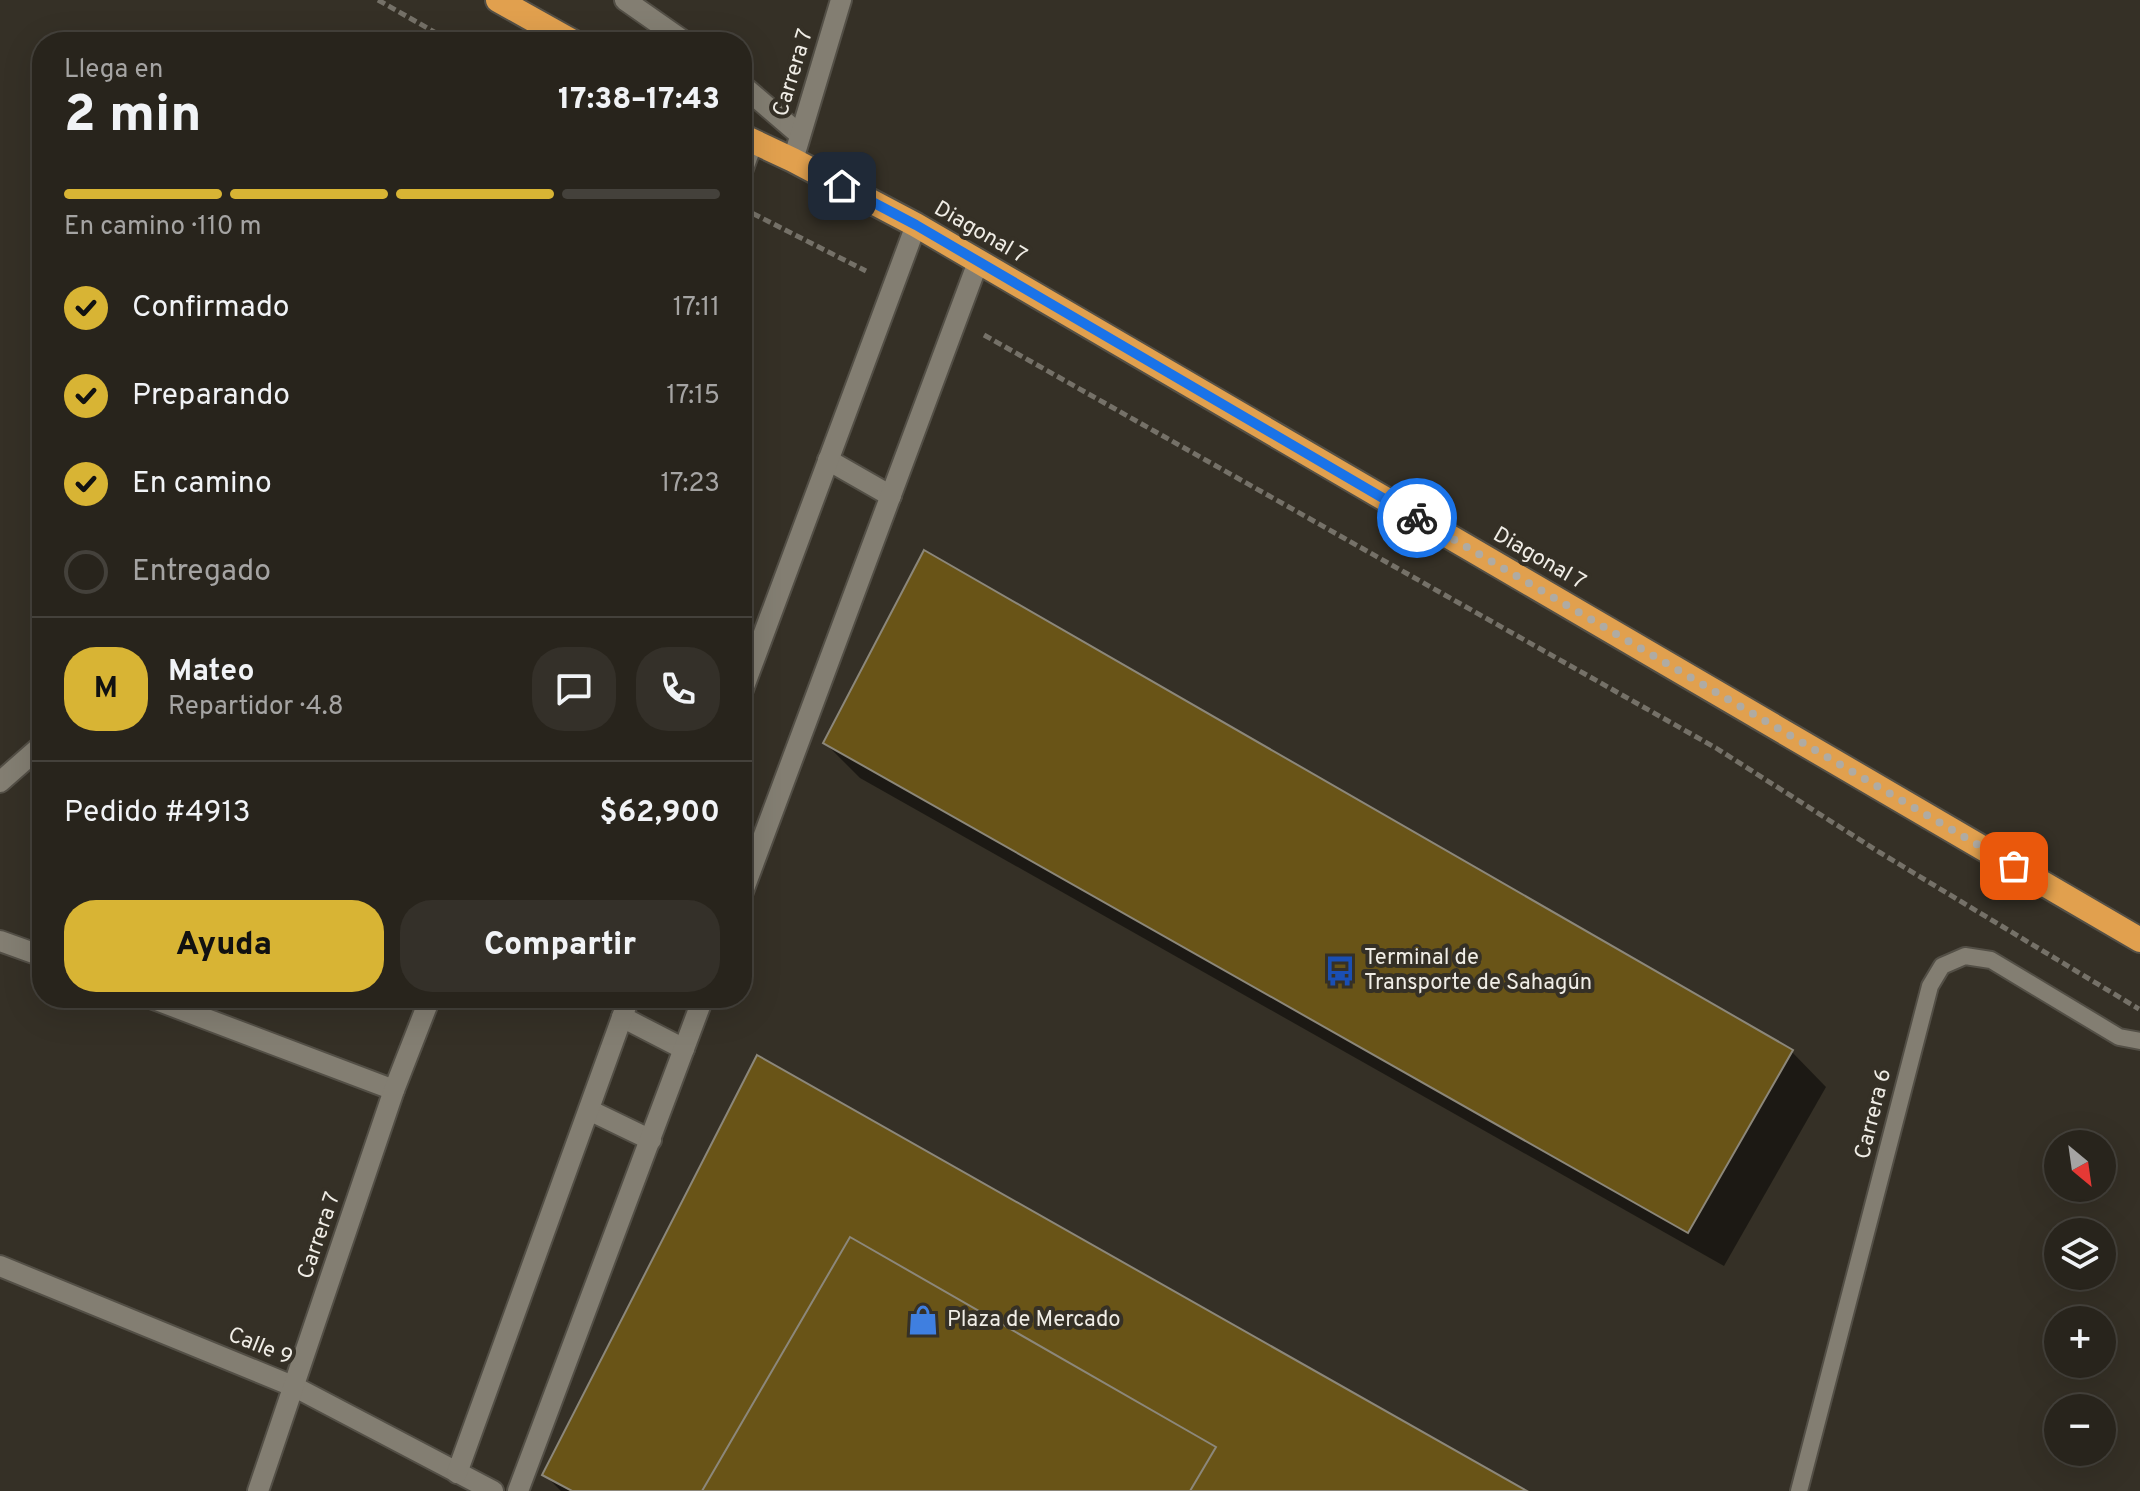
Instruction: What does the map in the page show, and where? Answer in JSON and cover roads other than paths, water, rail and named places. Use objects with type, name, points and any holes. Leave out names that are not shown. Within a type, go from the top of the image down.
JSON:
[{"type":"highway","points":[[498,0],[555,32]]},
{"type":"highway","name":"Diagonal 7","points":[[752,140],[916,225],[2140,940]]},
{"type":"street","points":[[625,0],[671,32]]},
{"type":"street","name":"Carrera 7","points":[[793,160],[841,0]]},
{"type":"street","points":[[752,94],[800,135]]},
{"type":"street","points":[[752,665],[916,225]]},
{"type":"street","points":[[752,867],[978,262]]},
{"type":"street","points":[[828,460],[891,496]]},
{"type":"street","points":[[0,782],[32,754]]},
{"type":"street","points":[[0,941],[32,952]]},
{"type":"street","points":[[177,1008],[394,1090]]},
{"type":"street","name":"Carrera 7","points":[[258,1491],[394,1090],[426,1008]]},
{"type":"street","points":[[457,1473],[626,1008],[684,1049]]},
{"type":"street","points":[[518,1491],[699,1008]]},
{"type":"street","points":[[589,1110],[651,1140]]},
{"type":"street","name":"Calle 9","points":[[0,1266],[295,1387],[493,1491]]},
{"type":"lane","name":"Carrera 6","points":[[1799,1491],[1930,986],[1942,966],[1965,956],[1991,960],[2119,1037],[2140,1041]]},
{"type":"place","name":"Terminal de Transporte de Sahagún","points":[[1340,971]]},
{"type":"place","name":"Plaza de Mercado","points":[[923,1320]]}]
